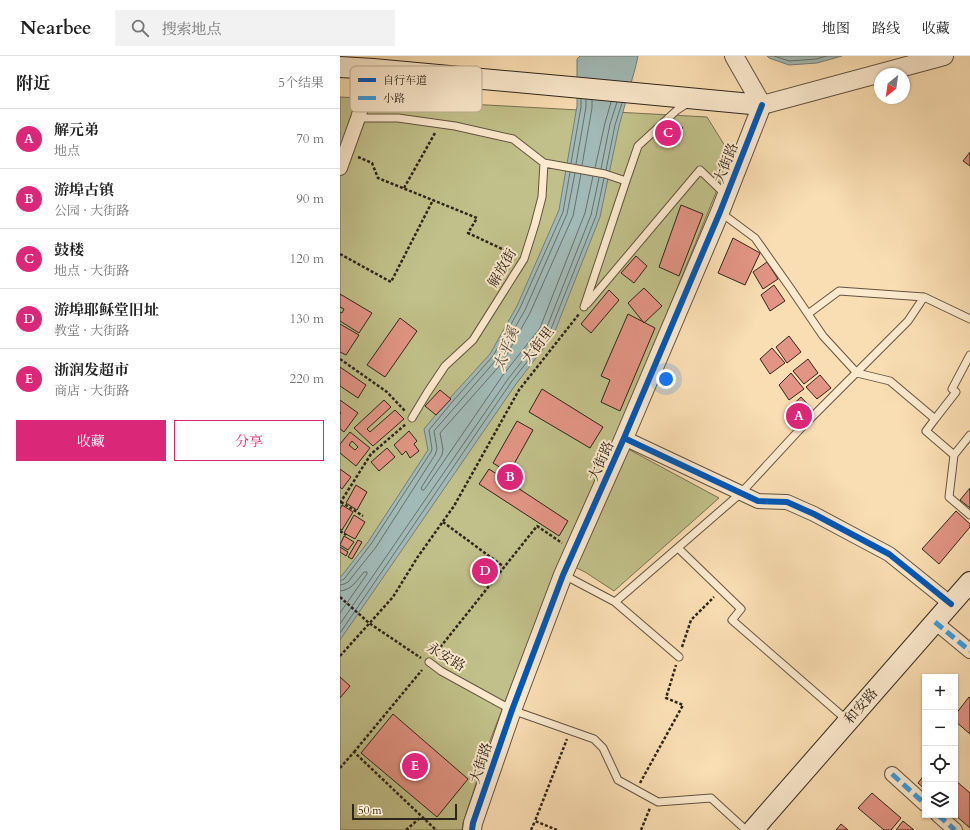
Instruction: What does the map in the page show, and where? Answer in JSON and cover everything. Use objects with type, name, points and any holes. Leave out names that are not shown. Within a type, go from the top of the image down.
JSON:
[{"type":"main road","points":[[340,67],[350,68]]},
{"type":"main road","points":[[482,79],[762,105]]},
{"type":"main road","name":"和安路","points":[[753,830],[970,582]]},
{"type":"street","points":[[734,56],[762,105],[944,56]]},
{"type":"street","name":"大街路","points":[[472,830],[473,823],[512,710],[563,575],[624,438],[720,212],[762,105]]},
{"type":"street","points":[[340,168],[360,112]]},
{"type":"street","points":[[624,438],[758,501],[787,502],[814,514],[889,554],[951,604]]},
{"type":"street","points":[[935,622],[970,651]]},
{"type":"street","points":[[892,774],[922,801]]},
{"type":"street","points":[[941,818],[954,830]]},
{"type":"lane","points":[[584,307],[638,146],[677,110],[694,98]]},
{"type":"lane","points":[[358,118],[398,118],[455,126],[513,139],[544,162],[562,167],[605,174],[626,181]]},
{"type":"lane","name":"解放街","points":[[412,418],[445,366],[473,340],[524,259],[542,198],[544,162]]},
{"type":"lane","points":[[584,307],[700,170],[726,195]]},
{"type":"lane","points":[[720,212],[755,238],[823,336],[857,373],[890,381],[935,419]]},
{"type":"lane","points":[[808,314],[839,291],[924,297],[970,319]]},
{"type":"lane","points":[[615,602],[741,493],[802,427],[908,321],[924,297]]},
{"type":"lane","points":[[954,455],[926,431],[956,392],[952,389],[970,355]]},
{"type":"lane","points":[[970,435],[954,455],[949,497],[970,515]]},
{"type":"lane","points":[[678,548],[740,609],[732,620],[848,722]]},
{"type":"lane","points":[[563,575],[615,602],[679,657]]},
{"type":"lane","name":"永安路","points":[[429,662],[441,671],[512,710],[594,739],[603,748],[618,780],[653,799]]},
{"type":"lane","points":[[653,799],[658,802],[711,798],[746,830]]},
{"type":"path","points":[[404,188],[440,124]]},
{"type":"path","points":[[346,152],[372,163],[378,178],[477,218],[468,233],[524,259]]},
{"type":"path","points":[[340,254],[391,282],[434,200]]},
{"type":"path","points":[[340,359],[387,392],[412,418],[371,454],[340,503],[363,516]]},
{"type":"path","points":[[443,522],[504,567]]},
{"type":"path","points":[[340,768],[429,662],[537,526],[574,551]]},
{"type":"path","points":[[340,531],[346,535]]},
{"type":"path","points":[[636,790],[683,705],[666,698],[691,620],[721,590]]},
{"type":"path","points":[[531,830],[570,731]]},
{"type":"path","points":[[354,752],[436,830]]},
{"type":"path","points":[[641,830],[653,799]]},
{"type":"path","points":[[406,830],[421,817]]},
{"type":"path","points":[[535,820],[557,830]]},
{"type":"shaded area","points":[[340,97],[350,98],[350,112],[482,112],[482,105],[707,117],[725,146],[723,175],[615,442],[719,498],[614,591],[585,572],[560,560],[491,738],[462,830],[340,830]]},
{"type":"water","name":"太平溪","points":[[580,56],[638,56],[619,126],[600,217],[553,336],[516,384],[340,640],[340,578],[368,542],[428,450],[424,429],[490,354],[517,306],[559,210],[577,106],[577,59]]},
{"type":"water","points":[[767,56],[842,56],[817,63],[789,65]]},
{"type":"building","points":[[674,119],[683,128],[663,147],[654,139]]},
{"type":"building","points":[[970,152],[970,166],[963,161]]},
{"type":"building","points":[[681,205],[703,214],[679,276],[659,267]]},
{"type":"building","points":[[733,238],[760,253],[745,285],[718,273]]},
{"type":"building","points":[[636,256],[647,266],[634,283],[621,273]]},
{"type":"building","points":[[767,262],[778,279],[763,289],[753,272]]},
{"type":"building","points":[[774,285],[785,301],[770,311],[761,295]]},
{"type":"building","points":[[644,288],[662,306],[644,323],[628,303]]},
{"type":"building","points":[[609,290],[619,300],[591,333],[581,324]]},
{"type":"building","points":[[340,294],[372,313],[359,333],[340,321],[340,312],[342,313],[344,309],[340,307]]},
{"type":"building","points":[[628,314],[655,328],[620,411],[601,402],[610,380],[601,376]]},
{"type":"building","points":[[400,318],[417,331],[385,377],[367,365]]},
{"type":"building","points":[[340,324],[359,335],[346,355],[340,352]]},
{"type":"building","points":[[789,336],[801,352],[787,363],[776,347]]},
{"type":"building","points":[[772,348],[785,363],[770,374],[760,359]]},
{"type":"building","points":[[808,359],[818,373],[804,384],[793,371]]},
{"type":"building","points":[[340,367],[366,385],[358,398],[340,386]]},
{"type":"building","points":[[791,373],[804,389],[789,400],[779,385]]},
{"type":"building","points":[[820,375],[831,388],[817,399],[806,387]]},
{"type":"building","points":[[542,389],[603,427],[590,448],[529,412]]},
{"type":"building","points":[[440,390],[451,399],[436,415],[425,406]]},
{"type":"building","points":[[801,397],[812,409],[799,422],[787,410]]},
{"type":"building","points":[[340,400],[358,413],[344,432],[340,429]]},
{"type":"building","points":[[384,400],[391,407],[367,429],[370,432],[395,410],[404,419],[373,446],[354,428]]},
{"type":"building","points":[[517,421],[533,430],[509,473],[493,463]]},
{"type":"building","points":[[409,431],[417,441],[414,444],[419,451],[410,458],[406,451],[402,455],[394,445]]},
{"type":"building","points":[[350,432],[370,448],[356,466],[340,453],[340,444]],"holes":[[[352,441],[358,447],[355,450],[349,445]]]},
{"type":"building","points":[[387,448],[395,457],[379,471],[371,462]]},
{"type":"building","points":[[340,469],[351,477],[342,489],[340,487]]},
{"type":"building","points":[[489,469],[568,521],[559,536],[479,484]]},
{"type":"building","points":[[356,485],[367,492],[357,510],[346,503]]},
{"type":"building","points":[[970,488],[970,508],[960,500]]},
{"type":"building","points":[[342,505],[353,512],[342,530],[340,529],[340,509]]},
{"type":"building","points":[[956,511],[970,524],[970,527],[939,564],[922,549]]},
{"type":"building","points":[[354,515],[365,522],[355,539],[344,533]]},
{"type":"building","points":[[344,536],[354,542],[348,550],[340,545]]},
{"type":"building","points":[[358,540],[362,542],[352,559],[348,557]]},
{"type":"building","points":[[340,547],[348,552],[346,556],[340,552]]},
{"type":"building","points":[[484,557],[499,568],[485,586],[471,575]]},
{"type":"building","points":[[340,677],[350,686],[340,698]]},
{"type":"building","points":[[969,697],[970,734],[958,724],[958,711]]},
{"type":"building","points":[[393,714],[468,779],[437,817],[361,753]]},
{"type":"building","points":[[922,778],[922,786],[918,783]]},
{"type":"building","points":[[958,783],[970,793],[970,828],[958,818]]},
{"type":"building","points":[[872,793],[901,818],[891,830],[884,830],[858,808]]},
{"type":"building","points":[[903,821],[914,830],[896,830]]},
{"type":"building","points":[[841,824],[848,830],[836,830]]},
{"type":"marked path","points":[[935,622],[970,651]]},
{"type":"marked path","points":[[892,774],[922,801]]},
{"type":"marked path","points":[[941,818],[955,830]]},
{"type":"cycle path","points":[[472,830],[473,823],[512,710],[563,575],[624,438],[720,212],[762,105]]},
{"type":"cycle path","points":[[624,438],[758,501],[787,502],[814,514],[889,554],[951,604]]},
{"type":"place","name":"鼓楼","points":[[668,133]]},
{"type":"place","name":"解元弟","points":[[799,416]]},
{"type":"place","name":"游埠古镇","points":[[510,477]]},
{"type":"place","name":"游埠耶稣堂旧址","points":[[485,571]]},
{"type":"place","name":"浙润发超市","points":[[415,766]]}]
